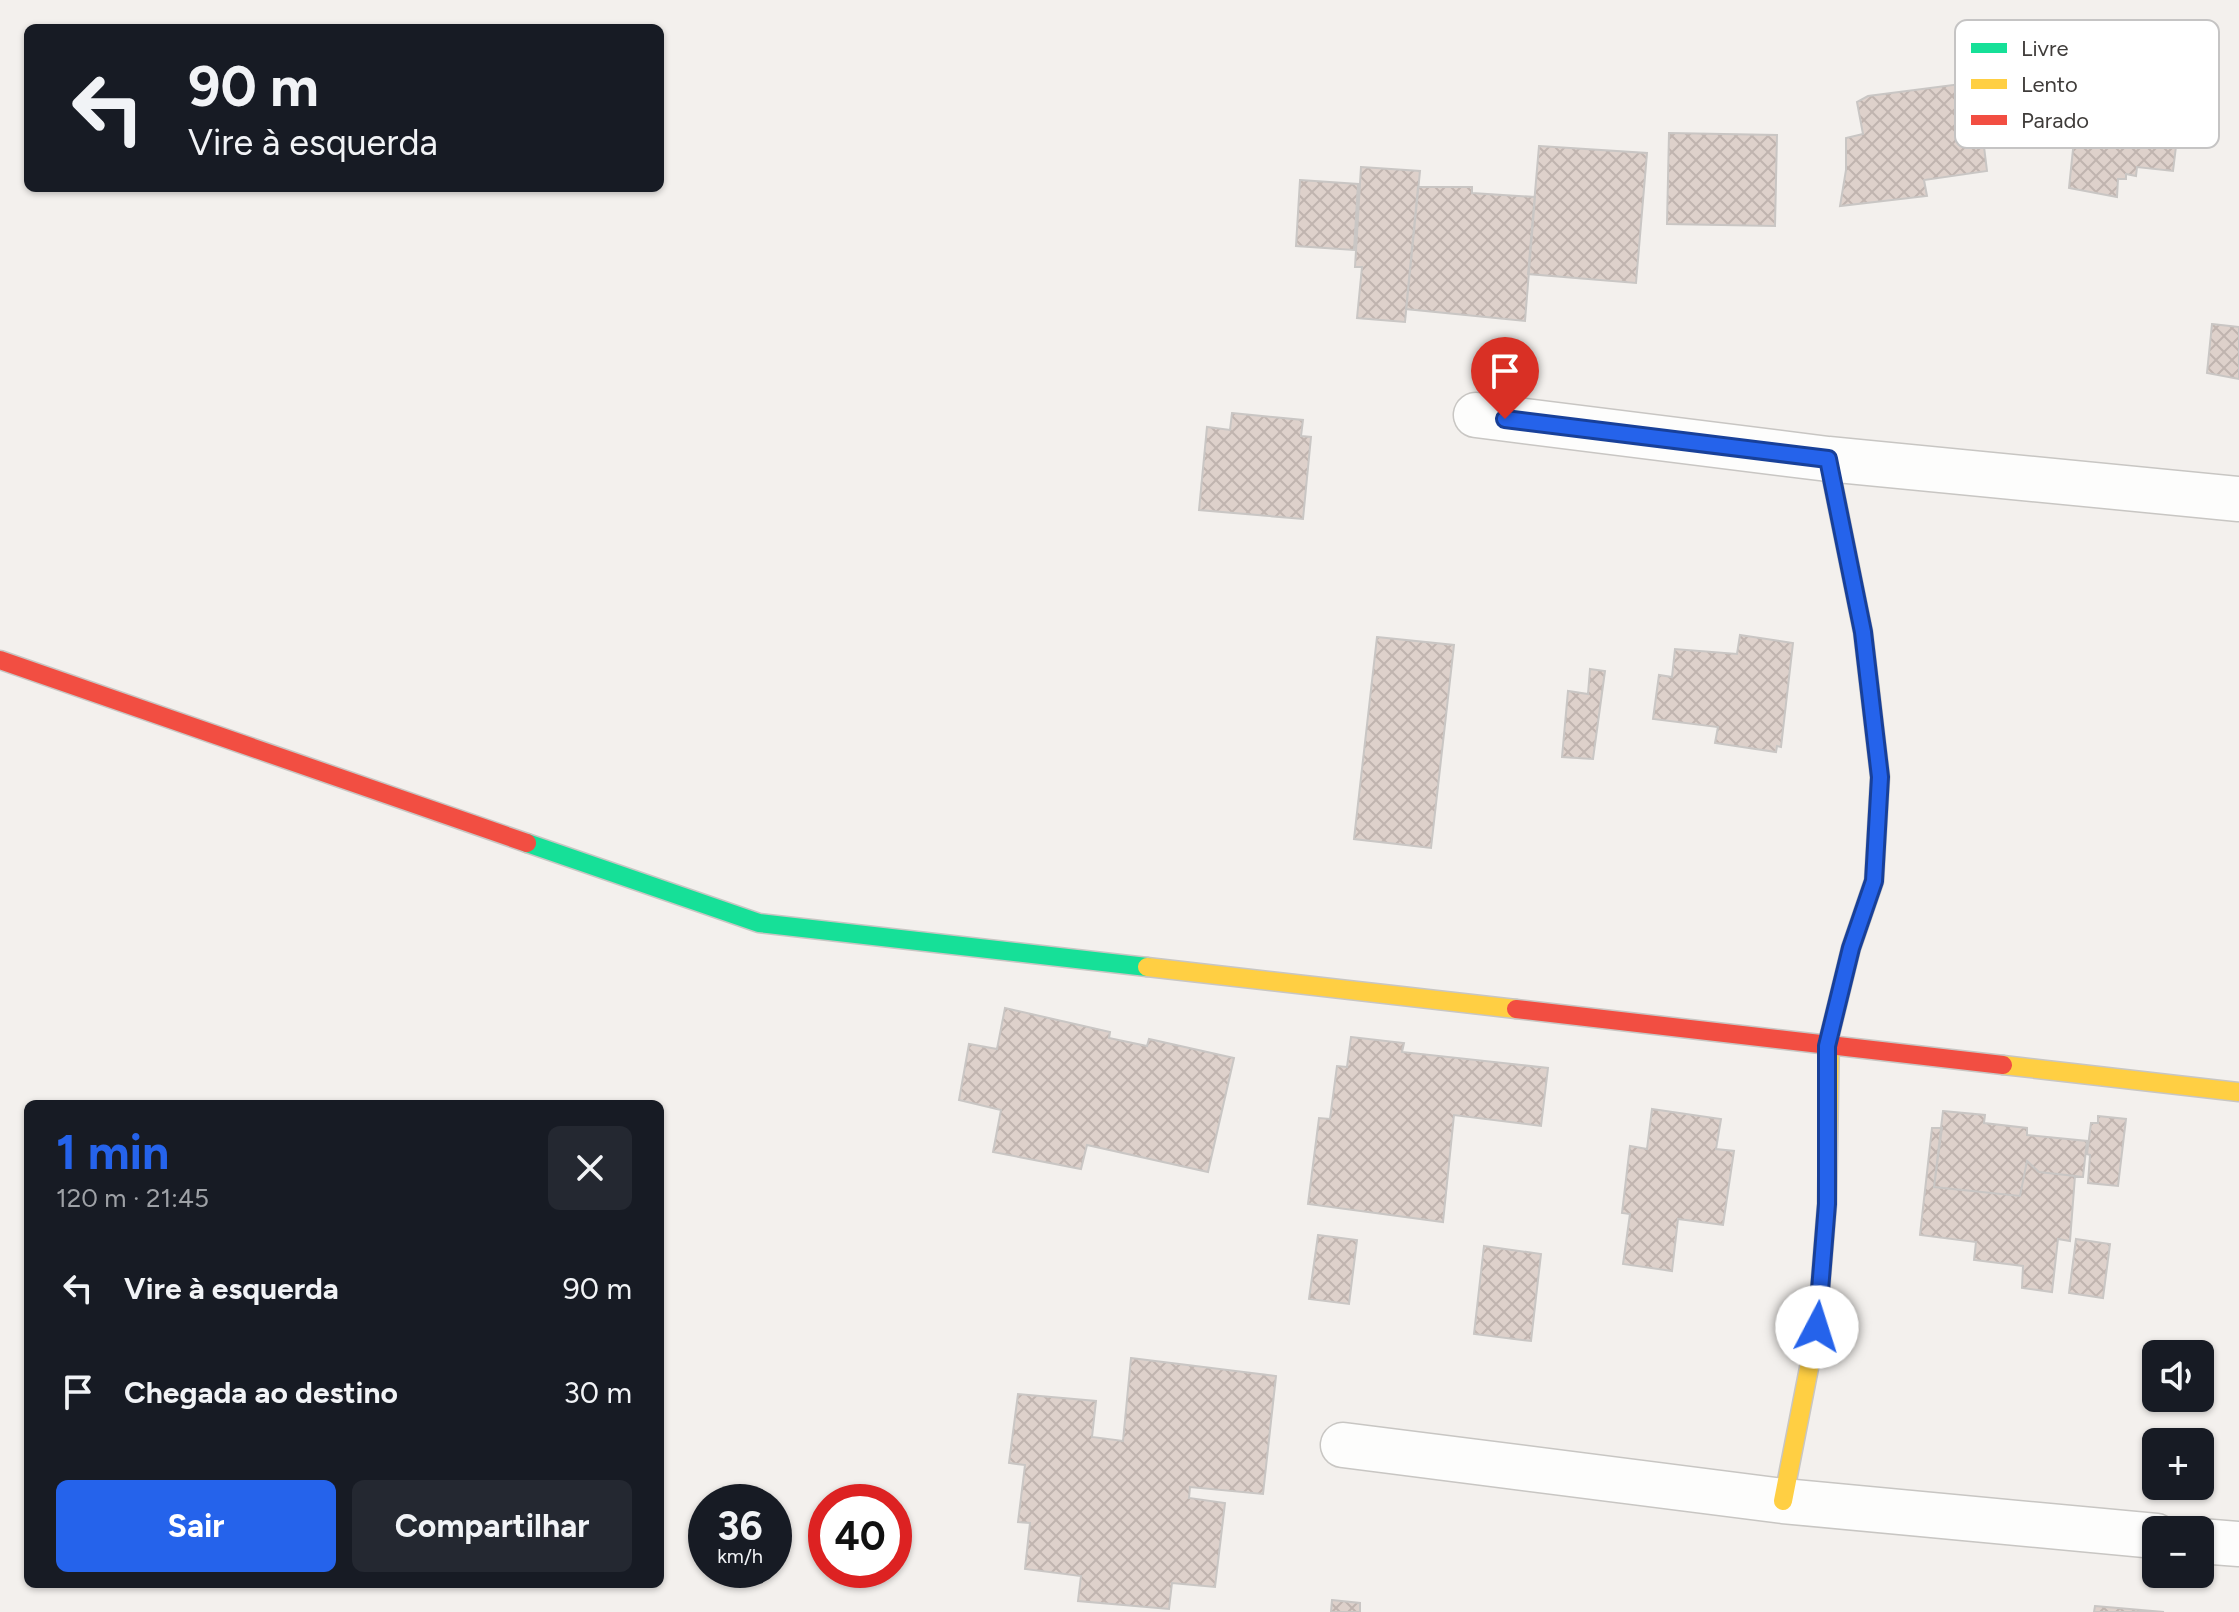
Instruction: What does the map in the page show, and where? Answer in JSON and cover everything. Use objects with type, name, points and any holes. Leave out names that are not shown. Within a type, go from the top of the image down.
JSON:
[{"type":"street","points":[[1476,415],[1828,459],[2239,499]]},
{"type":"street","points":[[1783,1501],[1817,1327],[1827,1204],[1827,1046],[1851,948],[1874,881],[1880,777],[1863,632],[1828,459]]},
{"type":"street","points":[[0,660],[759,923],[2239,1092]]},
{"type":"street","points":[[1343,1445],[1783,1501],[2142,1535]]},
{"type":"street","points":[[2214,1542],[2239,1544]]},
{"type":"building","points":[[1955,85],[1955,148],[1984,148],[1987,171],[1924,180],[1927,196],[1840,206],[1846,170],[1846,138],[1863,134],[1857,102],[1868,96]]},
{"type":"building","points":[[1669,133],[1777,135],[1775,226],[1667,224]]},
{"type":"building","points":[[1539,146],[1647,153],[1636,283],[1528,274]]},
{"type":"building","points":[[2073,148],[2176,148],[2173,171],[2137,167],[2136,176],[2126,174],[2126,179],[2118,179],[2117,197],[2069,188]]},
{"type":"building","points":[[1361,167],[1420,171],[1405,322],[1357,318],[1362,267],[1355,267]]},
{"type":"building","points":[[1300,180],[1358,184],[1354,250],[1296,246]]},
{"type":"building","points":[[1418,187],[1472,187],[1472,193],[1535,197],[1525,321],[1406,309]]},
{"type":"building","points":[[2212,324],[2239,327],[2239,379],[2207,373]]},
{"type":"building","points":[[1232,413],[1303,420],[1301,436],[1311,437],[1303,519],[1199,510],[1207,427],[1230,430]]},
{"type":"building","points":[[1740,635],[1793,643],[1781,747],[1777,746],[1776,752],[1715,743],[1718,727],[1653,719],[1659,675],[1672,677],[1675,649],[1737,654]]},
{"type":"building","points":[[1377,637],[1454,645],[1431,848],[1354,839]]},
{"type":"building","points":[[1590,669],[1605,671],[1593,759],[1562,757],[1568,691],[1588,694]]},
{"type":"building","points":[[1005,1008],[1110,1032],[1109,1038],[1147,1046],[1149,1039],[1234,1058],[1208,1172],[1087,1145],[1081,1169],[993,1152],[1001,1110],[959,1100],[969,1044],[997,1049]]},
{"type":"building","points":[[1351,1037],[1404,1043],[1402,1052],[1548,1068],[1541,1126],[1454,1115],[1443,1222],[1308,1204],[1319,1118],[1330,1119],[1337,1066],[1347,1067]]},
{"type":"building","points":[[1652,1109],[1721,1119],[1716,1149],[1734,1151],[1723,1225],[1678,1219],[1672,1271],[1623,1264],[1630,1214],[1622,1213],[1630,1146],[1647,1149]]},
{"type":"building","points":[[1943,1111],[1985,1115],[1984,1123],[2027,1128],[2027,1135],[2087,1141],[2083,1177],[2039,1172],[2027,1161],[2020,1196],[1934,1187]]},
{"type":"building","points":[[2098,1116],[2126,1119],[2118,1186],[2088,1183],[2090,1155],[2087,1154],[2091,1123],[2098,1123]]},
{"type":"building","points":[[1932,1128],[1942,1128],[1934,1187],[2020,1196],[2027,1161],[2039,1172],[2075,1176],[2070,1241],[2058,1239],[2052,1292],[2022,1288],[2023,1266],[1974,1260],[1976,1242],[1920,1235]]},
{"type":"building","points":[[1318,1235],[1357,1240],[1349,1304],[1309,1299]]},
{"type":"building","points":[[2076,1239],[2110,1244],[2103,1298],[2069,1293]]},
{"type":"building","points":[[1484,1246],[1541,1254],[1531,1341],[1474,1334]]},
{"type":"building","points":[[1131,1358],[1276,1376],[1263,1494],[1190,1487],[1189,1498],[1225,1503],[1215,1587],[1172,1583],[1169,1609],[1078,1601],[1081,1576],[1025,1569],[1030,1523],[1018,1522],[1025,1465],[1009,1463],[1018,1394],[1096,1401],[1092,1437],[1123,1441]]},
{"type":"building","points":[[1332,1600],[1360,1603],[1360,1612],[1331,1612]]},
{"type":"building","points":[[2095,1606],[2164,1612],[2094,1612]]},
{"type":"traffic: fast","points":[[527,843],[759,923],[1147,967]]},
{"type":"traffic: slow","points":[[1147,967],[1516,1009]]},
{"type":"traffic: slow","points":[[1783,1501],[1817,1327],[1827,1204],[1830,1034]]},
{"type":"traffic: slow","points":[[2003,1065],[2239,1092]]},
{"type":"traffic: jam","points":[[1828,459],[1863,632],[1880,777],[1874,881],[1851,948],[1830,1034]]},
{"type":"traffic: jam","points":[[0,660],[527,843]]},
{"type":"traffic: jam","points":[[1516,1009],[2003,1065]]},
{"type":"route","points":[[1505,419],[1828,459],[1863,632],[1880,777],[1874,881],[1851,948],[1827,1046],[1827,1204],[1817,1327]]}]
